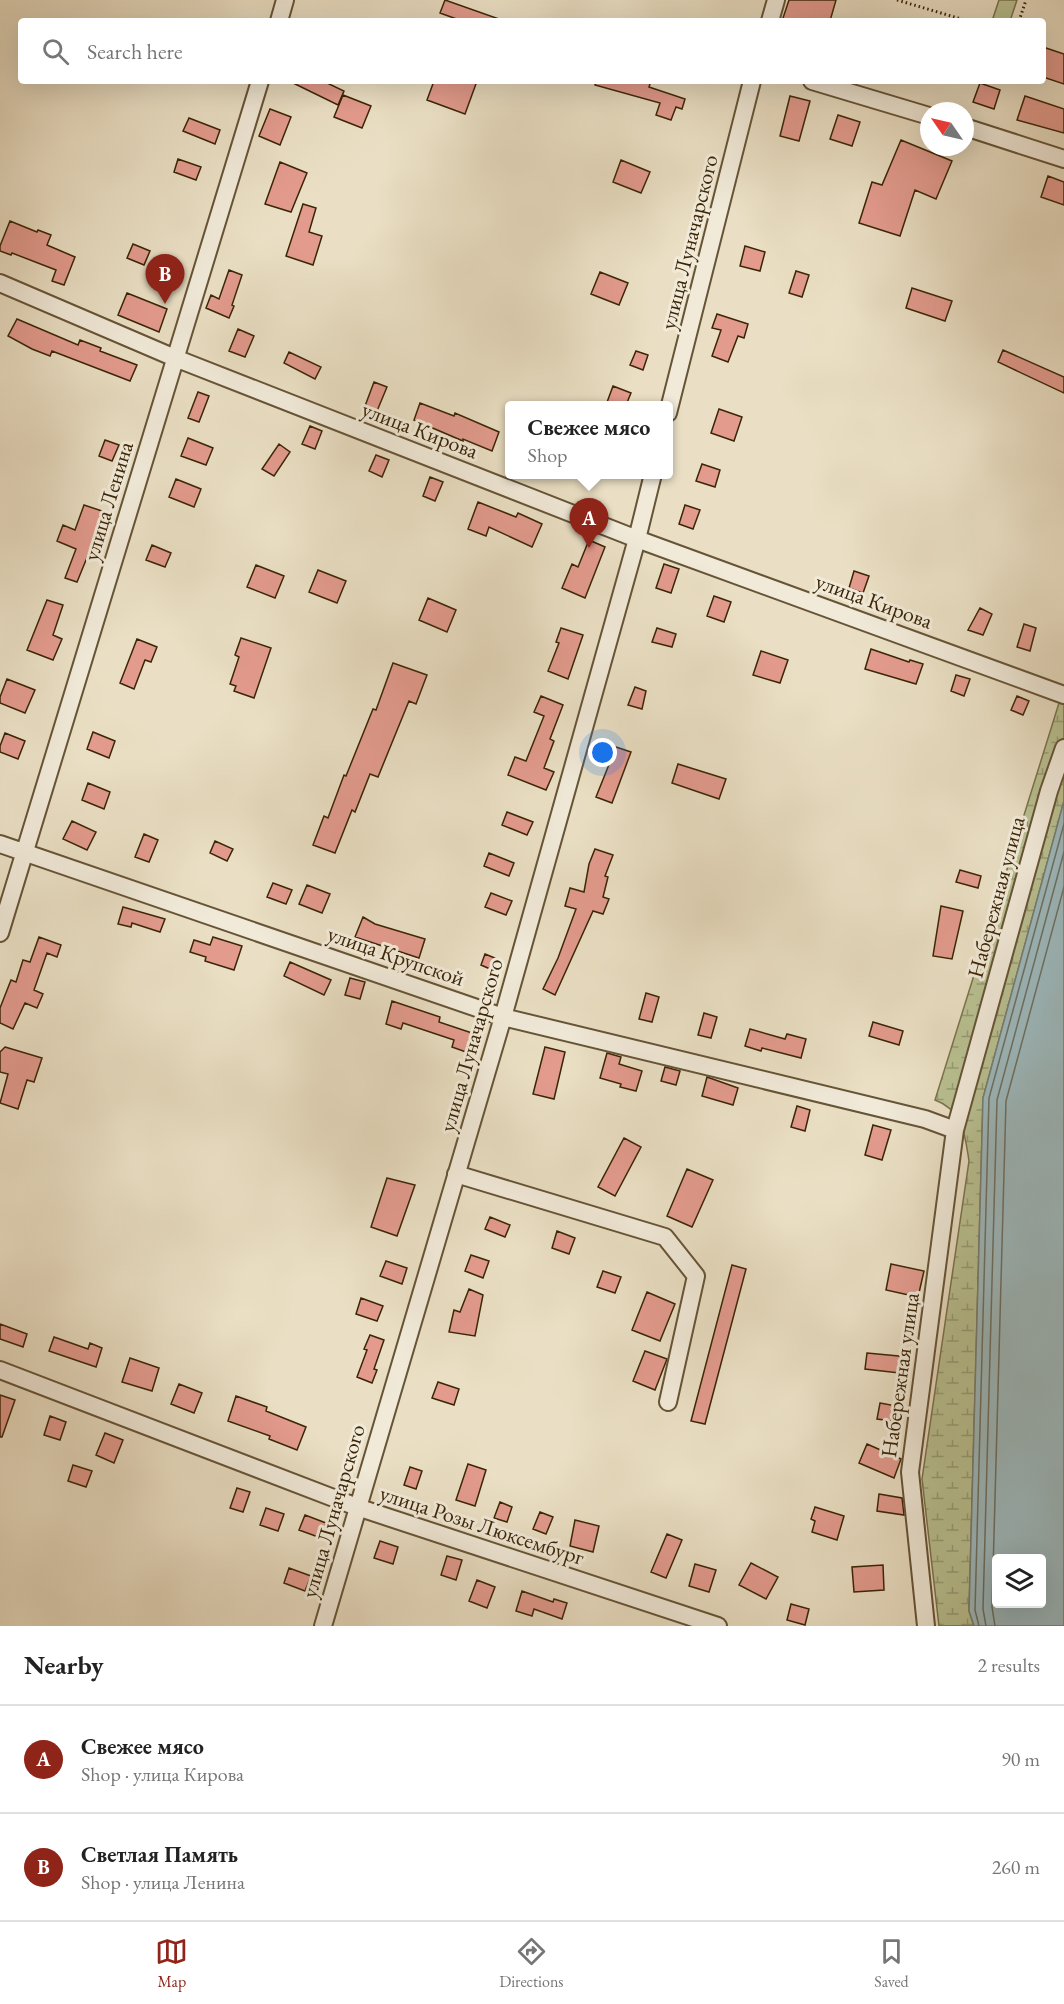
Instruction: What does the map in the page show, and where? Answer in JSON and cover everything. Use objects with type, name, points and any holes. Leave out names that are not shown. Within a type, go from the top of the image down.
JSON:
[{"type":"street","points":[[280,18],[285,0]]},
{"type":"street","points":[[771,18],[776,0]]},
{"type":"street","name":"улица Ленина","points":[[0,933],[259,84]]},
{"type":"street","name":"улица Луначарского","points":[[672,401],[751,84]]},
{"type":"street","points":[[822,84],[920,113]]},
{"type":"street","points":[[974,130],[1064,159]]},
{"type":"street","name":"улица Кирова","points":[[0,283],[175,358],[637,538],[1064,695]]},
{"type":"street","name":"улица Луначарского","points":[[323,1626],[503,1017],[652,479]]},
{"type":"street","name":"Набережная улица","points":[[926,1626],[910,1472],[956,1130],[1049,791],[1064,748]]},
{"type":"street","name":"улица Крупской","points":[[0,844],[503,1017],[925,1119],[956,1130]]},
{"type":"street","points":[[456,1174],[665,1237],[696,1276],[668,1402]]},
{"type":"street","name":"улица Розы Люксембург","points":[[0,1370],[357,1507],[718,1626]]},
{"type":"path","points":[[897,0],[958,18]]},
{"type":"path","points":[[1020,18],[1026,0]]},
{"type":"green space","points":[[999,0],[1017,0],[1011,18],[993,18]]},
{"type":"green space","points":[[1064,687],[1064,801],[983,1098],[969,1611],[974,1626],[939,1626],[922,1479],[969,1161],[961,1124],[952,1110],[935,1100]]},
{"type":"water","points":[[1064,801],[1064,1626],[974,1626],[969,1611],[983,1098]]},
{"type":"building","points":[[445,0],[496,18],[454,18],[440,13]]},
{"type":"building","points":[[789,0],[836,0],[831,18],[783,18]]},
{"type":"building","points":[[1046,48],[1064,54],[1064,84],[1046,78]]},
{"type":"building","points":[[295,84],[329,84],[344,91],[338,105]]},
{"type":"building","points":[[433,84],[476,84],[465,114],[427,100]]},
{"type":"building","points":[[650,84],[649,87],[685,99],[682,109],[676,107],[671,120],[656,115],[660,103],[595,85]]},
{"type":"building","points":[[980,84],[1000,90],[994,109],[973,102]]},
{"type":"building","points":[[343,95],[371,106],[362,128],[334,117]]},
{"type":"building","points":[[790,96],[810,101],[799,141],[780,136]]},
{"type":"building","points":[[1025,96],[1064,109],[1064,133],[1017,120]]},
{"type":"building","points":[[270,109],[291,117],[280,145],[259,136]]},
{"type":"building","points":[[838,115],[860,122],[852,146],[830,139]]},
{"type":"building","points":[[189,118],[220,130],[215,144],[183,131]]},
{"type":"building","points":[[901,140],[920,148],[920,156],[940,156],[952,161],[936,199],[915,190],[900,236],[859,223],[872,182],[882,185]]},
{"type":"building","points":[[178,159],[201,167],[196,180],[174,172]]},
{"type":"building","points":[[621,160],[650,172],[641,193],[613,182]]},
{"type":"building","points":[[280,162],[307,173],[291,212],[265,204]]},
{"type":"building","points":[[1048,176],[1064,182],[1064,205],[1041,197]]},
{"type":"building","points":[[303,204],[316,208],[309,232],[322,236],[313,265],[286,256]]},
{"type":"building","points":[[10,221],[51,235],[47,245],[75,257],[64,285],[52,281],[56,270],[12,253],[11,255],[0,251]]},
{"type":"building","points":[[133,244],[150,251],[144,265],[127,258]]},
{"type":"building","points":[[745,246],[765,252],[760,271],[740,266]]},
{"type":"building","points":[[229,270],[242,275],[229,318],[206,308],[211,295],[219,299]]},
{"type":"building","points":[[796,271],[809,275],[802,297],[789,293]]},
{"type":"building","points":[[600,272],[628,283],[619,305],[591,294]]},
{"type":"building","points":[[912,288],[952,301],[945,321],[906,308]]},
{"type":"building","points":[[127,293],[167,309],[159,332],[118,315]]},
{"type":"building","points":[[717,314],[748,324],[744,338],[738,336],[728,362],[712,356],[721,330],[712,328]]},
{"type":"building","points":[[17,319],[78,345],[80,340],[101,348],[100,351],[137,365],[130,381],[52,351],[50,356],[8,336]]},
{"type":"building","points":[[238,329],[254,336],[245,357],[229,351]]},
{"type":"building","points":[[1003,350],[1064,377],[1064,393],[998,362]]},
{"type":"building","points":[[636,351],[648,355],[643,370],[630,365]]},
{"type":"building","points":[[289,352],[321,367],[315,379],[284,363]]},
{"type":"building","points":[[374,382],[387,387],[377,411],[365,406]]},
{"type":"building","points":[[613,386],[631,393],[628,401],[607,401]]},
{"type":"building","points":[[198,392],[209,396],[199,422],[188,418]]},
{"type":"building","points":[[420,403],[454,416],[455,413],[499,432],[492,451],[414,420]]},
{"type":"building","points":[[719,409],[742,417],[734,441],[711,433]]},
{"type":"building","points":[[310,426],[322,431],[315,449],[302,444]]},
{"type":"building","points":[[188,438],[213,448],[206,465],[181,456]]},
{"type":"building","points":[[105,440],[119,445],[112,461],[99,456]]},
{"type":"building","points":[[279,444],[290,452],[274,476],[262,469]]},
{"type":"building","points":[[376,455],[389,460],[382,477],[369,471]]},
{"type":"building","points":[[702,464],[720,470],[715,487],[696,481]]},
{"type":"building","points":[[430,477],[443,482],[435,501],[423,496]]},
{"type":"building","points":[[176,479],[201,489],[194,507],[169,497]]},
{"type":"building","points":[[478,502],[516,517],[518,513],[542,524],[532,547],[489,527],[486,536],[468,529]]},
{"type":"building","points":[[84,505],[102,511],[95,538],[77,582],[65,578],[76,549],[57,541],[63,525],[75,530]]},
{"type":"building","points":[[685,505],[700,510],[693,529],[679,524]]},
{"type":"building","points":[[589,540],[605,547],[585,598],[562,588],[572,564],[578,567]]},
{"type":"building","points":[[152,545],[171,553],[165,567],[146,560]]},
{"type":"building","points":[[664,564],[679,569],[671,593],[656,588]]},
{"type":"building","points":[[256,565],[284,576],[275,598],[247,587]]},
{"type":"building","points":[[318,570],[346,581],[337,603],[309,592]]},
{"type":"building","points":[[854,571],[869,576],[863,593],[849,588]]},
{"type":"building","points":[[714,596],[731,602],[724,622],[707,616]]},
{"type":"building","points":[[428,598],[456,610],[447,632],[419,620]]},
{"type":"building","points":[[47,600],[63,605],[53,635],[62,639],[53,660],[27,650]]},
{"type":"building","points":[[980,608],[992,614],[983,635],[968,630]]},
{"type":"building","points":[[1024,624],[1036,628],[1030,651],[1017,647]]},
{"type":"building","points":[[561,628],[583,635],[568,679],[548,671],[559,643],[556,642]]},
{"type":"building","points":[[657,628],[676,634],[672,647],[652,642]]},
{"type":"building","points":[[241,638],[271,648],[254,698],[234,691],[236,686],[230,684],[239,657],[235,655]]},
{"type":"building","points":[[137,639],[157,647],[151,662],[145,660],[134,689],[120,683]]},
{"type":"building","points":[[871,649],[909,662],[910,660],[923,664],[916,684],[865,669]]},
{"type":"building","points":[[761,651],[788,660],[780,683],[753,675]]},
{"type":"building","points":[[393,663],[427,675],[416,704],[409,701],[378,777],[370,774],[355,812],[352,810],[335,853],[313,845],[324,816],[328,818],[373,709],[376,710]]},
{"type":"building","points":[[956,675],[970,679],[964,696],[951,691]]},
{"type":"building","points":[[7,679],[35,690],[25,713],[0,703]]},
{"type":"building","points":[[635,687],[646,691],[642,709],[628,705]]},
{"type":"building","points":[[541,696],[563,705],[550,739],[554,741],[544,768],[554,772],[546,790],[508,775],[515,757],[526,761],[544,716],[534,712]]},
{"type":"building","points":[[1017,696],[1029,701],[1023,715],[1011,710]]},
{"type":"building","points":[[93,732],[115,741],[109,758],[87,749]]},
{"type":"building","points":[[5,733],[25,741],[18,759],[0,752]]},
{"type":"building","points":[[616,747],[631,752],[612,803],[596,797]]},
{"type":"building","points":[[678,764],[726,779],[719,799],[672,783]]},
{"type":"building","points":[[88,783],[110,792],[104,809],[82,800]]},
{"type":"building","points":[[507,812],[533,822],[527,835],[502,825]]},
{"type":"building","points":[[72,821],[96,832],[87,850],[63,839]]},
{"type":"building","points":[[144,834],[158,840],[149,862],[135,857]]},
{"type":"building","points":[[215,841],[233,849],[227,861],[210,853]]},
{"type":"building","points":[[595,849],[613,855],[605,876],[608,877],[603,897],[609,899],[603,914],[593,911],[555,995],[543,989],[558,958],[576,909],[565,906],[570,888],[584,892],[589,864]]},
{"type":"building","points":[[489,853],[514,863],[509,876],[484,866]]},
{"type":"building","points":[[960,870],[981,876],[978,888],[956,882]]},
{"type":"building","points":[[273,883],[292,890],[286,904],[267,897]]},
{"type":"building","points":[[307,885],[330,894],[322,913],[299,904]]},
{"type":"building","points":[[491,893],[512,901],[506,915],[485,907]]},
{"type":"building","points":[[941,906],[963,911],[952,959],[933,956]]},
{"type":"building","points":[[123,907],[165,919],[160,932],[132,923],[131,927],[118,924]]},
{"type":"building","points":[[363,917],[375,924],[425,939],[419,958],[355,937]]},
{"type":"building","points":[[39,937],[61,945],[57,957],[47,953],[34,990],[43,994],[37,1008],[25,1003],[13,1029],[0,1023],[0,1008],[11,980],[16,982],[23,960],[30,962]]},
{"type":"building","points":[[213,937],[242,946],[234,970],[205,961],[206,957],[190,952],[194,940],[210,945]]},
{"type":"building","points":[[485,954],[502,961],[497,972],[481,965]]},
{"type":"building","points":[[290,962],[331,980],[324,995],[284,976]]},
{"type":"building","points":[[350,978],[365,982],[360,999],[345,995]]},
{"type":"building","points":[[646,993],[659,997],[652,1022],[639,1019]]},
{"type":"building","points":[[392,1001],[440,1017],[439,1022],[472,1033],[466,1052],[452,1047],[454,1040],[403,1023],[401,1029],[386,1024]]},
{"type":"building","points":[[704,1013],[717,1017],[711,1038],[698,1035]]},
{"type":"building","points":[[873,1022],[903,1031],[899,1045],[869,1036]]},
{"type":"building","points":[[750,1029],[785,1039],[787,1034],[806,1039],[801,1058],[745,1046]]},
{"type":"building","points":[[5,1047],[42,1058],[34,1082],[27,1080],[18,1109],[0,1103],[8,1074],[0,1072],[0,1052]]},
{"type":"building","points":[[545,1047],[565,1052],[554,1099],[533,1094]]},
{"type":"building","points":[[607,1053],[621,1057],[619,1064],[642,1071],[636,1091],[600,1078]]},
{"type":"building","points":[[665,1067],[680,1071],[676,1085],[661,1081]]},
{"type":"building","points":[[707,1077],[738,1088],[733,1105],[702,1096]]},
{"type":"building","points":[[797,1106],[810,1110],[805,1131],[791,1127]]},
{"type":"building","points":[[873,1125],[891,1130],[882,1160],[865,1155]]},
{"type":"building","points":[[624,1138],[641,1147],[615,1196],[598,1187]]},
{"type":"building","points":[[687,1169],[713,1180],[692,1227],[667,1216]]},
{"type":"building","points":[[387,1178],[415,1185],[397,1236],[371,1227]]},
{"type":"building","points":[[490,1217],[510,1225],[505,1237],[485,1229]]},
{"type":"building","points":[[557,1231],[575,1238],[569,1254],[552,1248]]},
{"type":"building","points":[[471,1255],[489,1261],[483,1278],[465,1271]]},
{"type":"building","points":[[386,1261],[407,1268],[402,1284],[380,1276]]},
{"type":"building","points":[[891,1264],[924,1271],[918,1297],[886,1290]]},
{"type":"building","points":[[732,1265],[746,1269],[705,1424],[691,1421]]},
{"type":"building","points":[[603,1271],[621,1277],[615,1293],[597,1287]]},
{"type":"building","points":[[469,1289],[483,1295],[475,1336],[449,1332],[454,1310],[460,1312]]},
{"type":"building","points":[[647,1292],[675,1304],[660,1341],[632,1330]]},
{"type":"building","points":[[361,1298],[383,1306],[377,1321],[356,1314]]},
{"type":"building","points":[[0,1324],[27,1334],[23,1347],[0,1339]]},
{"type":"building","points":[[370,1335],[384,1340],[374,1369],[377,1370],[372,1383],[357,1377]]},
{"type":"building","points":[[54,1337],[88,1349],[90,1343],[102,1348],[96,1367],[49,1351]]},
{"type":"building","points":[[645,1351],[667,1359],[655,1390],[633,1381]]},
{"type":"building","points":[[867,1353],[909,1357],[908,1374],[865,1369]]},
{"type":"building","points":[[130,1358],[159,1368],[152,1391],[122,1382]]},
{"type":"building","points":[[438,1382],[459,1389],[454,1405],[432,1398]]},
{"type":"building","points":[[179,1384],[202,1393],[194,1413],[171,1404]]},
{"type":"building","points":[[0,1395],[15,1400],[2,1437],[0,1437]]},
{"type":"building","points":[[236,1396],[267,1407],[266,1411],[306,1427],[297,1450],[269,1439],[270,1436],[228,1421]]},
{"type":"building","points":[[880,1403],[902,1407],[900,1422],[877,1419]]},
{"type":"building","points":[[50,1416],[66,1422],[60,1440],[44,1435]]},
{"type":"building","points":[[105,1433],[123,1440],[114,1463],[96,1455]]},
{"type":"building","points":[[867,1444],[901,1459],[894,1478],[859,1463]]},
{"type":"building","points":[[468,1464],[486,1470],[475,1506],[456,1500]]},
{"type":"building","points":[[73,1465],[92,1471],[86,1487],[68,1481]]},
{"type":"building","points":[[410,1467],[422,1471],[416,1489],[404,1485]]},
{"type":"building","points":[[237,1488],[250,1492],[243,1512],[230,1508]]},
{"type":"building","points":[[879,1494],[902,1498],[904,1515],[877,1511]]},
{"type":"building","points":[[500,1502],[512,1507],[507,1522],[494,1518]]},
{"type":"building","points":[[815,1507],[844,1516],[837,1540],[812,1532],[815,1521],[811,1519]]},
{"type":"building","points":[[266,1508],[284,1514],[278,1531],[260,1525]]},
{"type":"building","points":[[540,1512],[553,1517],[546,1534],[533,1529]]},
{"type":"building","points":[[305,1515],[326,1523],[321,1538],[299,1530]]},
{"type":"building","points":[[575,1520],[599,1526],[593,1552],[570,1546]]},
{"type":"building","points":[[667,1534],[682,1540],[666,1578],[651,1572]]},
{"type":"building","points":[[380,1541],[398,1547],[393,1564],[374,1558]]},
{"type":"building","points":[[447,1556],[462,1560],[456,1580],[441,1575]]},
{"type":"building","points":[[751,1563],[778,1577],[766,1599],[739,1585]]},
{"type":"building","points":[[695,1564],[716,1570],[709,1592],[689,1586]]},
{"type":"building","points":[[883,1565],[884,1590],[854,1592],[852,1567]]},
{"type":"building","points":[[289,1568],[311,1576],[305,1591],[284,1583]]},
{"type":"building","points":[[477,1580],[495,1587],[487,1608],[469,1601]]},
{"type":"building","points":[[522,1591],[553,1602],[554,1599],[567,1603],[562,1619],[534,1609],[532,1616],[516,1611]]},
{"type":"building","points":[[791,1604],[809,1609],[805,1625],[787,1620]]},
{"type":"place","name":"Светлая Память","points":[[165,304]]},
{"type":"place","name":"Свежее мясо","points":[[589,548]]}]
